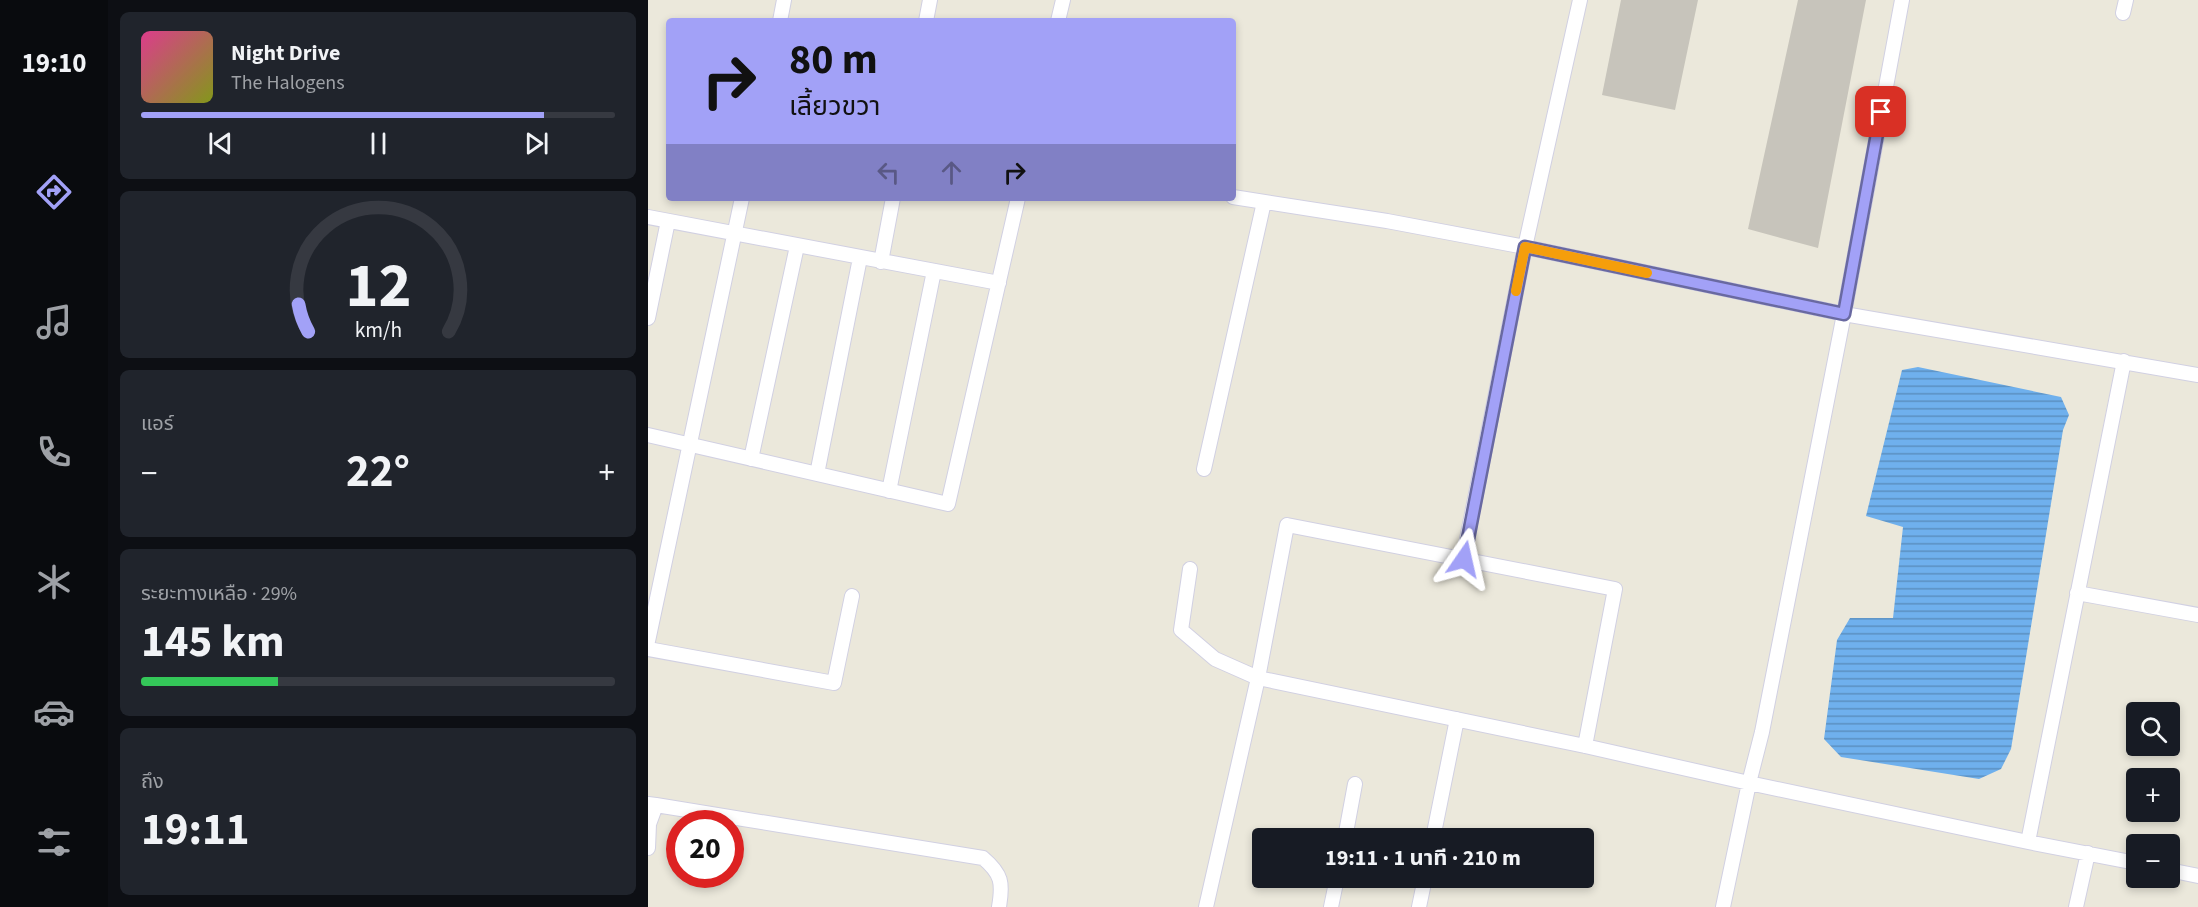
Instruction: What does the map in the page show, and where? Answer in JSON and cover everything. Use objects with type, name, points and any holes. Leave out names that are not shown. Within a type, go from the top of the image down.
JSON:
[{"type":"lane","points":[[781,18],[784,0]]},
{"type":"lane","points":[[927,18],[930,0]]},
{"type":"lane","points":[[1059,18],[1063,0]]},
{"type":"lane","points":[[1464,559],[1525,247],[1580,0]]},
{"type":"lane","points":[[1723,907],[1762,732],[1844,314],[1902,0]]},
{"type":"lane","points":[[1236,197],[1387,221],[1525,247],[1844,314],[2124,361],[2197,370]]},
{"type":"lane","points":[[648,641],[741,201]]},
{"type":"lane","points":[[881,261],[892,201]]},
{"type":"lane","points":[[648,435],[948,504],[1017,201]]},
{"type":"lane","points":[[1204,469],[1264,202]]},
{"type":"lane","points":[[648,217],[999,283]]},
{"type":"lane","points":[[648,318],[668,221]]},
{"type":"lane","points":[[751,459],[797,246]]},
{"type":"lane","points":[[817,474],[860,258]]},
{"type":"lane","points":[[889,491],[934,271]]},
{"type":"lane","points":[[2028,842],[2124,361]]},
{"type":"lane","points":[[1206,907],[1258,678],[1287,525],[1615,589],[1585,746]]},
{"type":"lane","points":[[1190,569],[1181,630],[1215,659],[1258,678],[2126,861]]},
{"type":"lane","points":[[2077,594],[2198,615]]},
{"type":"lane","points":[[648,649],[834,683],[852,596]]},
{"type":"lane","points":[[1435,828],[1457,719]]},
{"type":"lane","points":[[1347,828],[1356,784]]},
{"type":"lane","points":[[648,848],[652,804],[983,858],[997,871],[1002,892],[999,907]]},
{"type":"lane","points":[[2076,907],[2088,853]]},
{"type":"lane","points":[[2180,872],[2198,876]]},
{"type":"lane","points":[[1331,907],[1335,888]]},
{"type":"lane","points":[[1419,907],[1423,888]]},
{"type":"water","points":[[1918,367],[2061,397],[2069,415],[2063,430],[2011,749],[2001,769],[1979,779],[1841,757],[1824,739],[1837,640],[1850,618],[1893,618],[1903,527],[1866,516],[1902,370]]},
{"type":"building","points":[[1621,0],[1698,0],[1675,110],[1602,95]]},
{"type":"building","points":[[1798,0],[1866,0],[1818,248],[1748,229]]},
{"type":"slow traffic","points":[[1516,291],[1525,247],[1647,273]]},
{"type":"route","points":[[1464,559],[1525,247],[1844,314],[1881,112]]}]
